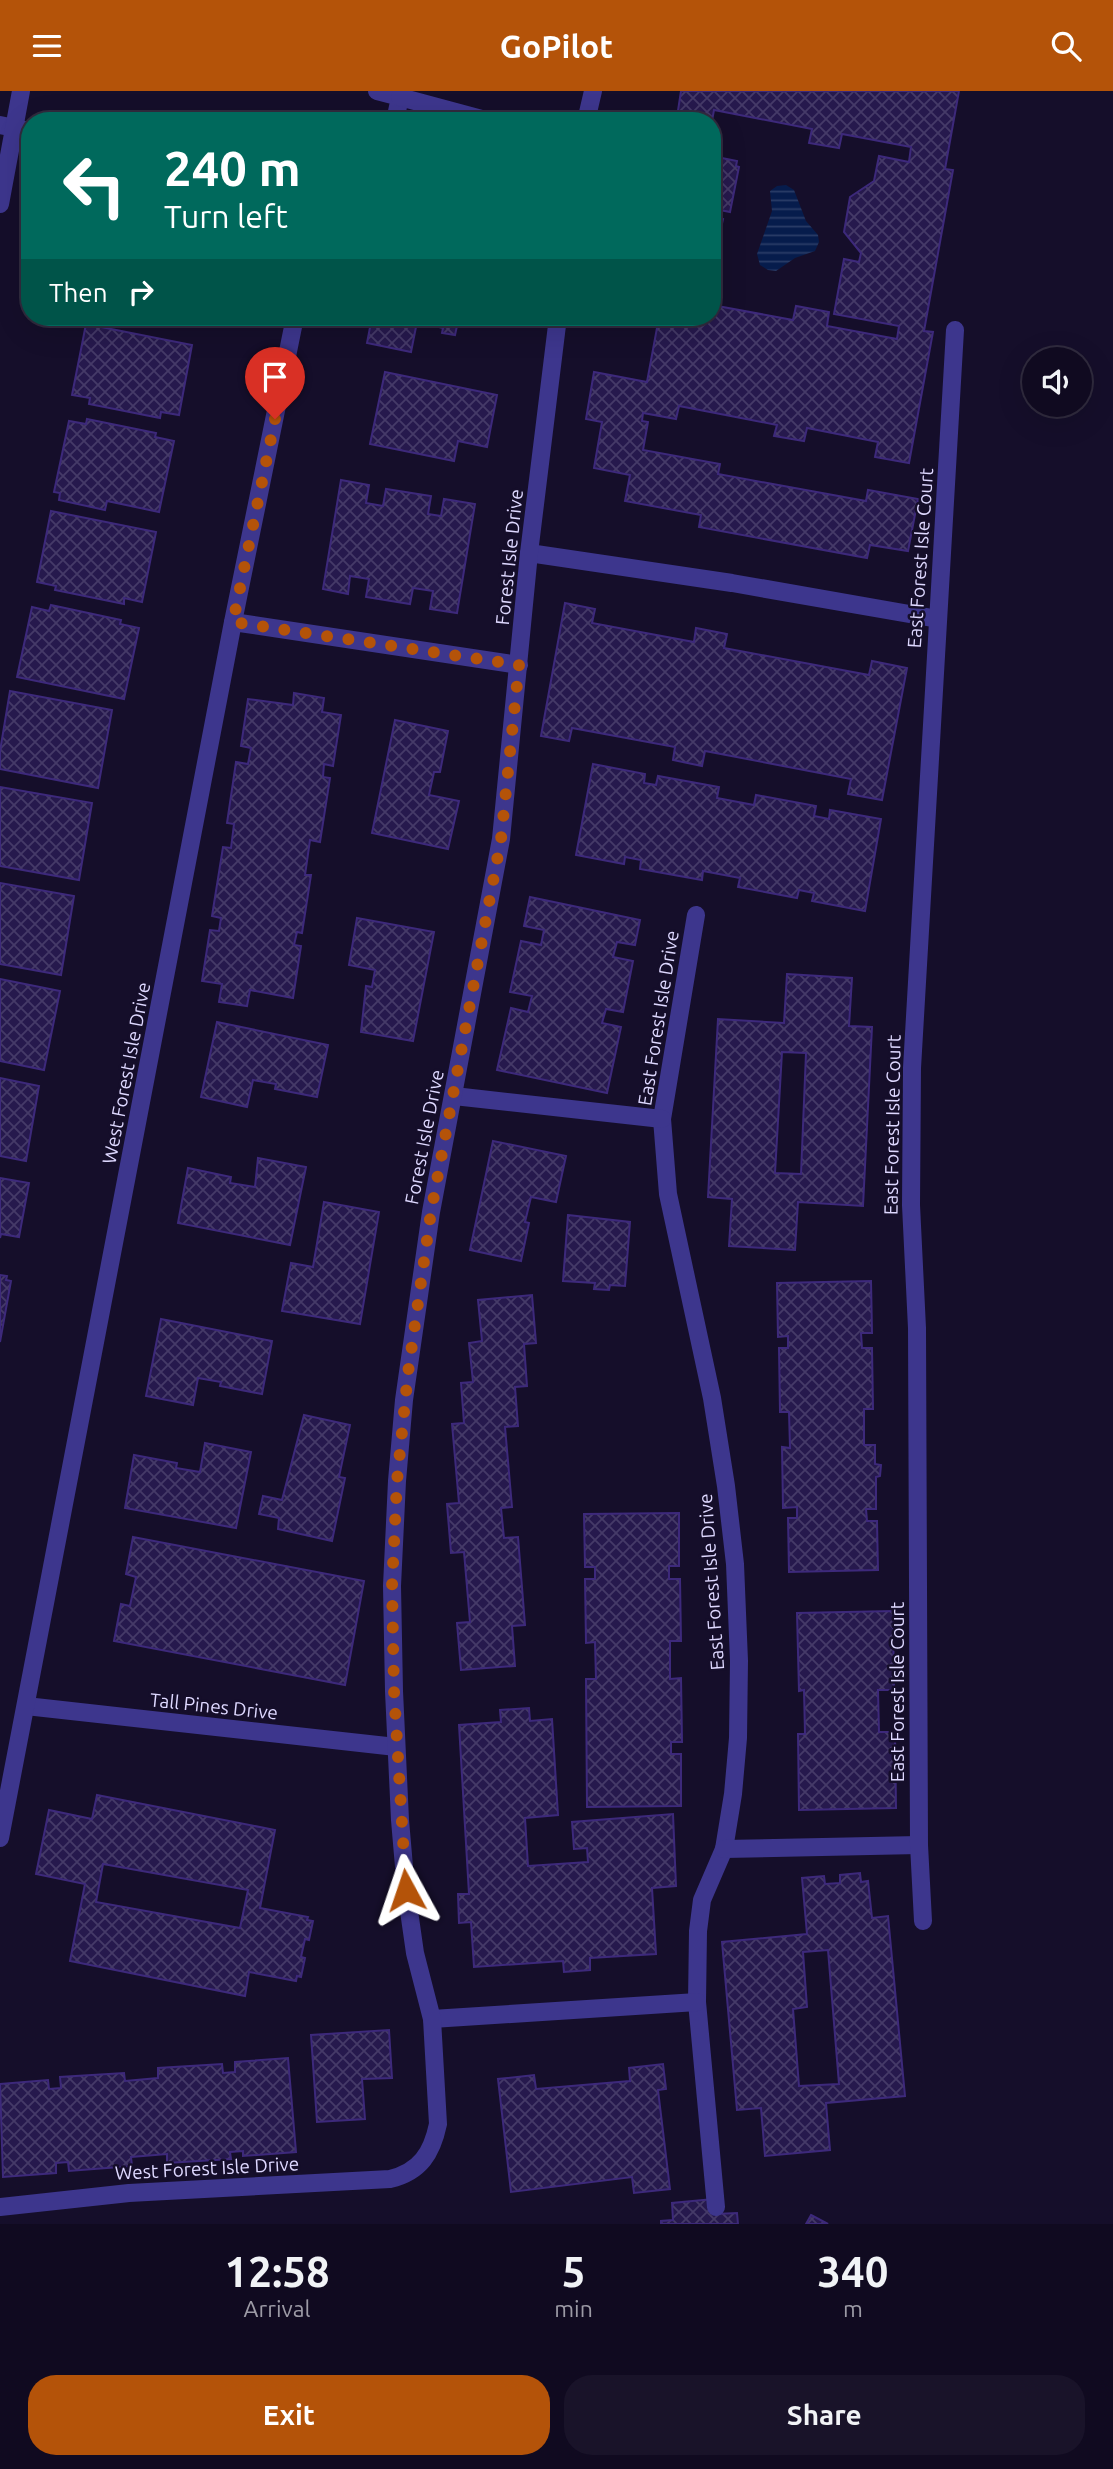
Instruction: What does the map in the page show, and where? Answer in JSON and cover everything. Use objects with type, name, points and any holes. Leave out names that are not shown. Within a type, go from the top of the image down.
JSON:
[{"type":"street","points":[[0,204],[21,91]]},
{"type":"street","points":[[377,91],[456,112]]},
{"type":"street","points":[[588,112],[593,91]]},
{"type":"street","points":[[397,112],[400,97]]},
{"type":"street","name":"West Forest Isle Drive","points":[[0,1838],[233,622],[293,326]]},
{"type":"street","name":"Forest Isle Drive","points":[[414,2170],[431,2149],[438,2124],[432,2019],[415,1953],[406,1890],[396,1747],[392,1586],[397,1481],[431,1212],[501,839],[529,553],[557,326]]},
{"type":"street","name":"East Forest Isle Court","points":[[923,1921],[919,1845],[917,1328],[911,1205],[912,1069],[955,330]]},
{"type":"street","points":[[529,553],[732,583],[938,619]]},
{"type":"street","points":[[233,622],[519,665]]},
{"type":"street","name":"East Forest Isle Drive","points":[[696,915],[662,1119],[668,1194],[712,1398],[735,1565],[739,1661],[738,1738],[733,1794],[724,1849],[702,1900],[698,1931],[697,2002],[716,2207]]},
{"type":"street","points":[[454,1096],[662,1119]]},
{"type":"street","name":"Tall Pines Drive","points":[[26,1706],[396,1747]]},
{"type":"street","points":[[724,1849],[919,1845]]},
{"type":"street","points":[[432,2019],[697,2002]]},
{"type":"street","name":"West Forest Isle Drive","points":[[0,2207],[129,2193],[390,2179],[414,2170]]},
{"type":"water","points":[[786,185],[794,190],[806,221],[818,235],[819,242],[815,251],[795,258],[776,271],[768,270],[760,265],[757,254],[772,211],[770,191],[777,186]]},
{"type":"building","points":[[681,91],[959,91],[945,169],[953,170],[924,331],[933,332],[909,463],[875,457],[878,442],[807,428],[804,441],[774,436],[777,425],[679,406],[676,419],[643,413],[642,421],[648,422],[643,450],[720,464],[718,474],[866,501],[868,490],[918,499],[908,551],[870,545],[867,558],[699,527],[701,515],[625,501],[630,475],[594,468],[602,422],[586,419],[594,372],[647,382],[657,326],[721,326],[721,307],[793,320],[796,306],[829,312],[827,326],[897,339],[899,326],[834,314],[844,259],[859,262],[861,253],[844,232],[850,197],[874,181],[879,156],[909,162],[911,147],[842,134],[839,148],[809,143],[812,129],[714,110],[678,112]]},
{"type":"building","points":[[721,158],[737,161],[736,166],[739,167],[730,212],[721,210]]},
{"type":"building","points":[[86,326],[192,345],[179,415],[161,412],[160,418],[89,404],[90,398],[72,395]]},
{"type":"building","points":[[370,326],[416,326],[411,352],[367,343]]},
{"type":"building","points":[[434,326],[457,326],[455,335],[442,333],[443,328]]},
{"type":"building","points":[[385,372],[497,395],[487,447],[458,441],[454,461],[370,444]]},
{"type":"building","points":[[87,419],[156,433],[155,437],[174,441],[159,512],[107,501],[105,510],[59,500],[60,493],[54,492],[69,421],[86,424]]},
{"type":"building","points":[[341,480],[369,485],[366,503],[383,506],[386,489],[431,496],[428,514],[441,516],[444,499],[475,504],[457,613],[430,609],[433,591],[413,588],[410,604],[366,597],[369,579],[350,576],[348,594],[323,589]]},
{"type":"building","points":[[51,511],[156,532],[142,602],[124,598],[124,604],[55,590],[56,586],[37,582]]},
{"type":"building","points":[[565,603],[595,609],[592,623],[694,642],[696,628],[727,634],[724,648],[869,675],[872,661],[907,668],[882,800],[848,794],[851,779],[705,751],[702,766],[673,760],[675,747],[572,728],[569,741],[541,736]]},
{"type":"building","points":[[51,605],[121,620],[120,624],[139,628],[124,699],[17,677],[32,607],[49,611]]},
{"type":"building","points":[[10,691],[112,710],[98,788],[0,769],[0,751]]},
{"type":"building","points":[[294,693],[324,698],[322,712],[341,715],[333,766],[324,764],[323,777],[330,778],[320,842],[310,840],[305,875],[311,875],[302,933],[297,932],[294,945],[301,946],[293,998],[250,990],[247,1006],[219,1002],[222,984],[202,981],[210,930],[219,931],[221,918],[212,916],[223,847],[231,848],[234,824],[227,823],[236,762],[248,764],[251,748],[241,746],[248,699],[293,705]]},
{"type":"building","points":[[395,720],[448,731],[440,772],[434,772],[429,795],[459,801],[448,849],[372,833]]},
{"type":"building","points":[[593,764],[645,774],[644,783],[656,785],[658,776],[719,787],[717,798],[754,805],[756,795],[816,806],[814,816],[829,819],[830,810],[881,819],[865,911],[812,901],[814,893],[799,890],[797,898],[738,887],[740,878],[703,871],[702,880],[640,869],[641,860],[625,857],[624,864],[576,855]]},
{"type":"building","points":[[0,787],[92,803],[79,880],[0,866]]},
{"type":"building","points":[[0,883],[74,896],[61,975],[0,964]]},
{"type":"building","points":[[530,897],[640,920],[635,945],[617,942],[613,957],[633,961],[623,1012],[606,1009],[602,1023],[621,1027],[607,1093],[497,1070],[511,1008],[528,1012],[532,996],[510,992],[521,941],[541,945],[544,930],[524,926]]},
{"type":"building","points":[[357,918],[434,932],[413,1041],[361,1032],[366,986],[372,987],[375,970],[349,965]]},
{"type":"building","points":[[787,974],[852,978],[849,1026],[872,1027],[863,1206],[798,1202],[795,1250],[729,1246],[732,1199],[708,1197],[718,1019],[784,1023]],"holes":[[[782,1052],[806,1053],[801,1174],[775,1173]]]},
{"type":"building","points":[[0,979],[60,991],[44,1070],[0,1061]]},
{"type":"building","points":[[217,1022],[328,1045],[317,1097],[275,1089],[276,1084],[253,1080],[247,1107],[201,1097]]},
{"type":"building","points":[[0,1078],[39,1086],[26,1161],[0,1156]]},
{"type":"building","points":[[493,1141],[566,1156],[556,1202],[531,1197],[521,1261],[470,1250]]},
{"type":"building","points":[[258,1158],[306,1167],[290,1245],[178,1223],[188,1168],[231,1177],[230,1183],[255,1187]]},
{"type":"building","points":[[0,1178],[29,1183],[19,1237],[1,1234],[0,1238]]},
{"type":"building","points":[[324,1202],[379,1212],[360,1324],[282,1311],[291,1263],[313,1267]]},
{"type":"building","points":[[568,1215],[630,1222],[625,1286],[610,1285],[609,1290],[594,1289],[595,1283],[563,1281]]},
{"type":"building","points":[[0,1275],[7,1276],[6,1280],[11,1281],[0,1342]]},
{"type":"building","points":[[871,1281],[872,1333],[861,1333],[862,1348],[872,1348],[873,1409],[864,1409],[864,1445],[875,1445],[875,1464],[881,1465],[880,1476],[876,1477],[876,1509],[866,1509],[867,1521],[877,1521],[878,1570],[789,1572],[788,1518],[797,1518],[797,1507],[783,1508],[782,1447],[790,1448],[789,1412],[780,1412],[779,1348],[788,1348],[788,1336],[778,1337],[777,1283]]},
{"type":"building","points":[[532,1295],[536,1343],[524,1344],[527,1386],[515,1387],[518,1426],[505,1427],[512,1507],[501,1508],[504,1538],[518,1537],[525,1625],[512,1626],[515,1666],[461,1670],[457,1623],[470,1622],[464,1552],[451,1553],[447,1504],[459,1503],[452,1424],[464,1423],[461,1383],[473,1382],[469,1343],[482,1341],[478,1300]]},
{"type":"building","points":[[161,1319],[272,1341],[262,1394],[220,1386],[221,1382],[198,1378],[193,1405],[146,1396]]},
{"type":"building","points":[[304,1415],[350,1425],[339,1477],[345,1478],[332,1541],[278,1529],[279,1518],[259,1514],[263,1496],[282,1500]]},
{"type":"building","points":[[205,1443],[251,1452],[236,1528],[125,1508],[134,1455],[177,1463],[176,1468],[200,1472]]},
{"type":"building","points":[[679,1513],[679,1566],[669,1566],[669,1579],[680,1579],[681,1641],[670,1641],[670,1679],[681,1678],[682,1742],[671,1742],[671,1754],[681,1754],[681,1806],[587,1807],[586,1679],[596,1679],[595,1642],[586,1643],[585,1579],[595,1579],[595,1567],[585,1567],[584,1514]]},
{"type":"building","points":[[133,1537],[364,1581],[345,1685],[114,1641],[121,1604],[130,1606],[136,1577],[126,1574]]},
{"type":"building","points":[[893,1611],[894,1690],[878,1690],[879,1732],[895,1732],[896,1808],[799,1810],[798,1734],[805,1734],[804,1690],[799,1691],[797,1613]]},
{"type":"building","points":[[529,1708],[530,1721],[552,1719],[558,1815],[525,1818],[528,1866],[588,1862],[587,1848],[574,1849],[572,1822],[673,1814],[676,1886],[652,1888],[656,1954],[590,1958],[590,1970],[564,1972],[563,1961],[474,1967],[471,1922],[459,1923],[458,1894],[469,1894],[459,1725],[501,1722],[500,1710]]},
{"type":"building","points":[[97,1795],[275,1830],[260,1908],[308,1917],[307,1920],[313,1921],[309,1940],[305,1939],[301,1957],[305,1958],[301,1977],[297,1976],[296,1981],[249,1972],[245,1996],[70,1961],[85,1884],[36,1874],[49,1810],[92,1819]],"holes":[[[103,1864],[248,1890],[240,1928],[96,1902]]]},
{"type":"building","points":[[860,1873],[861,1882],[868,1881],[872,1918],[888,1916],[905,2096],[826,2103],[830,2150],[765,2156],[761,2108],[737,2110],[722,1942],[807,1934],[802,1878],[824,1876],[825,1884],[840,1883],[840,1875]],"holes":[[[828,1950],[839,2084],[799,2086],[793,2009],[807,2007],[803,1952]]]},
{"type":"building","points":[[389,2030],[392,2078],[362,2079],[365,2119],[317,2122],[311,2035]]},
{"type":"building","points":[[288,2058],[296,2152],[243,2156],[243,2151],[230,2152],[231,2159],[167,2163],[167,2154],[131,2157],[132,2166],[69,2171],[68,2162],[56,2163],[56,2173],[3,2177],[0,2084],[48,2080],[49,2089],[61,2088],[60,2077],[124,2073],[125,2081],[158,2078],[158,2068],[222,2064],[223,2073],[235,2072],[235,2062]]},
{"type":"building","points":[[663,2064],[666,2089],[658,2090],[670,2189],[634,2193],[632,2177],[511,2192],[498,2079],[534,2075],[536,2089],[630,2081],[629,2068]]},
{"type":"building","points":[[713,2199],[715,2214],[737,2213],[738,2224],[661,2224],[661,2221],[673,2220],[672,2203]]},
{"type":"building","points":[[811,2215],[828,2224],[806,2224]]},
{"type":"route","points":[[275,419],[233,622],[519,665],[501,839],[431,1212],[404,1399],[392,1586],[394,1691],[406,1890]]}]
